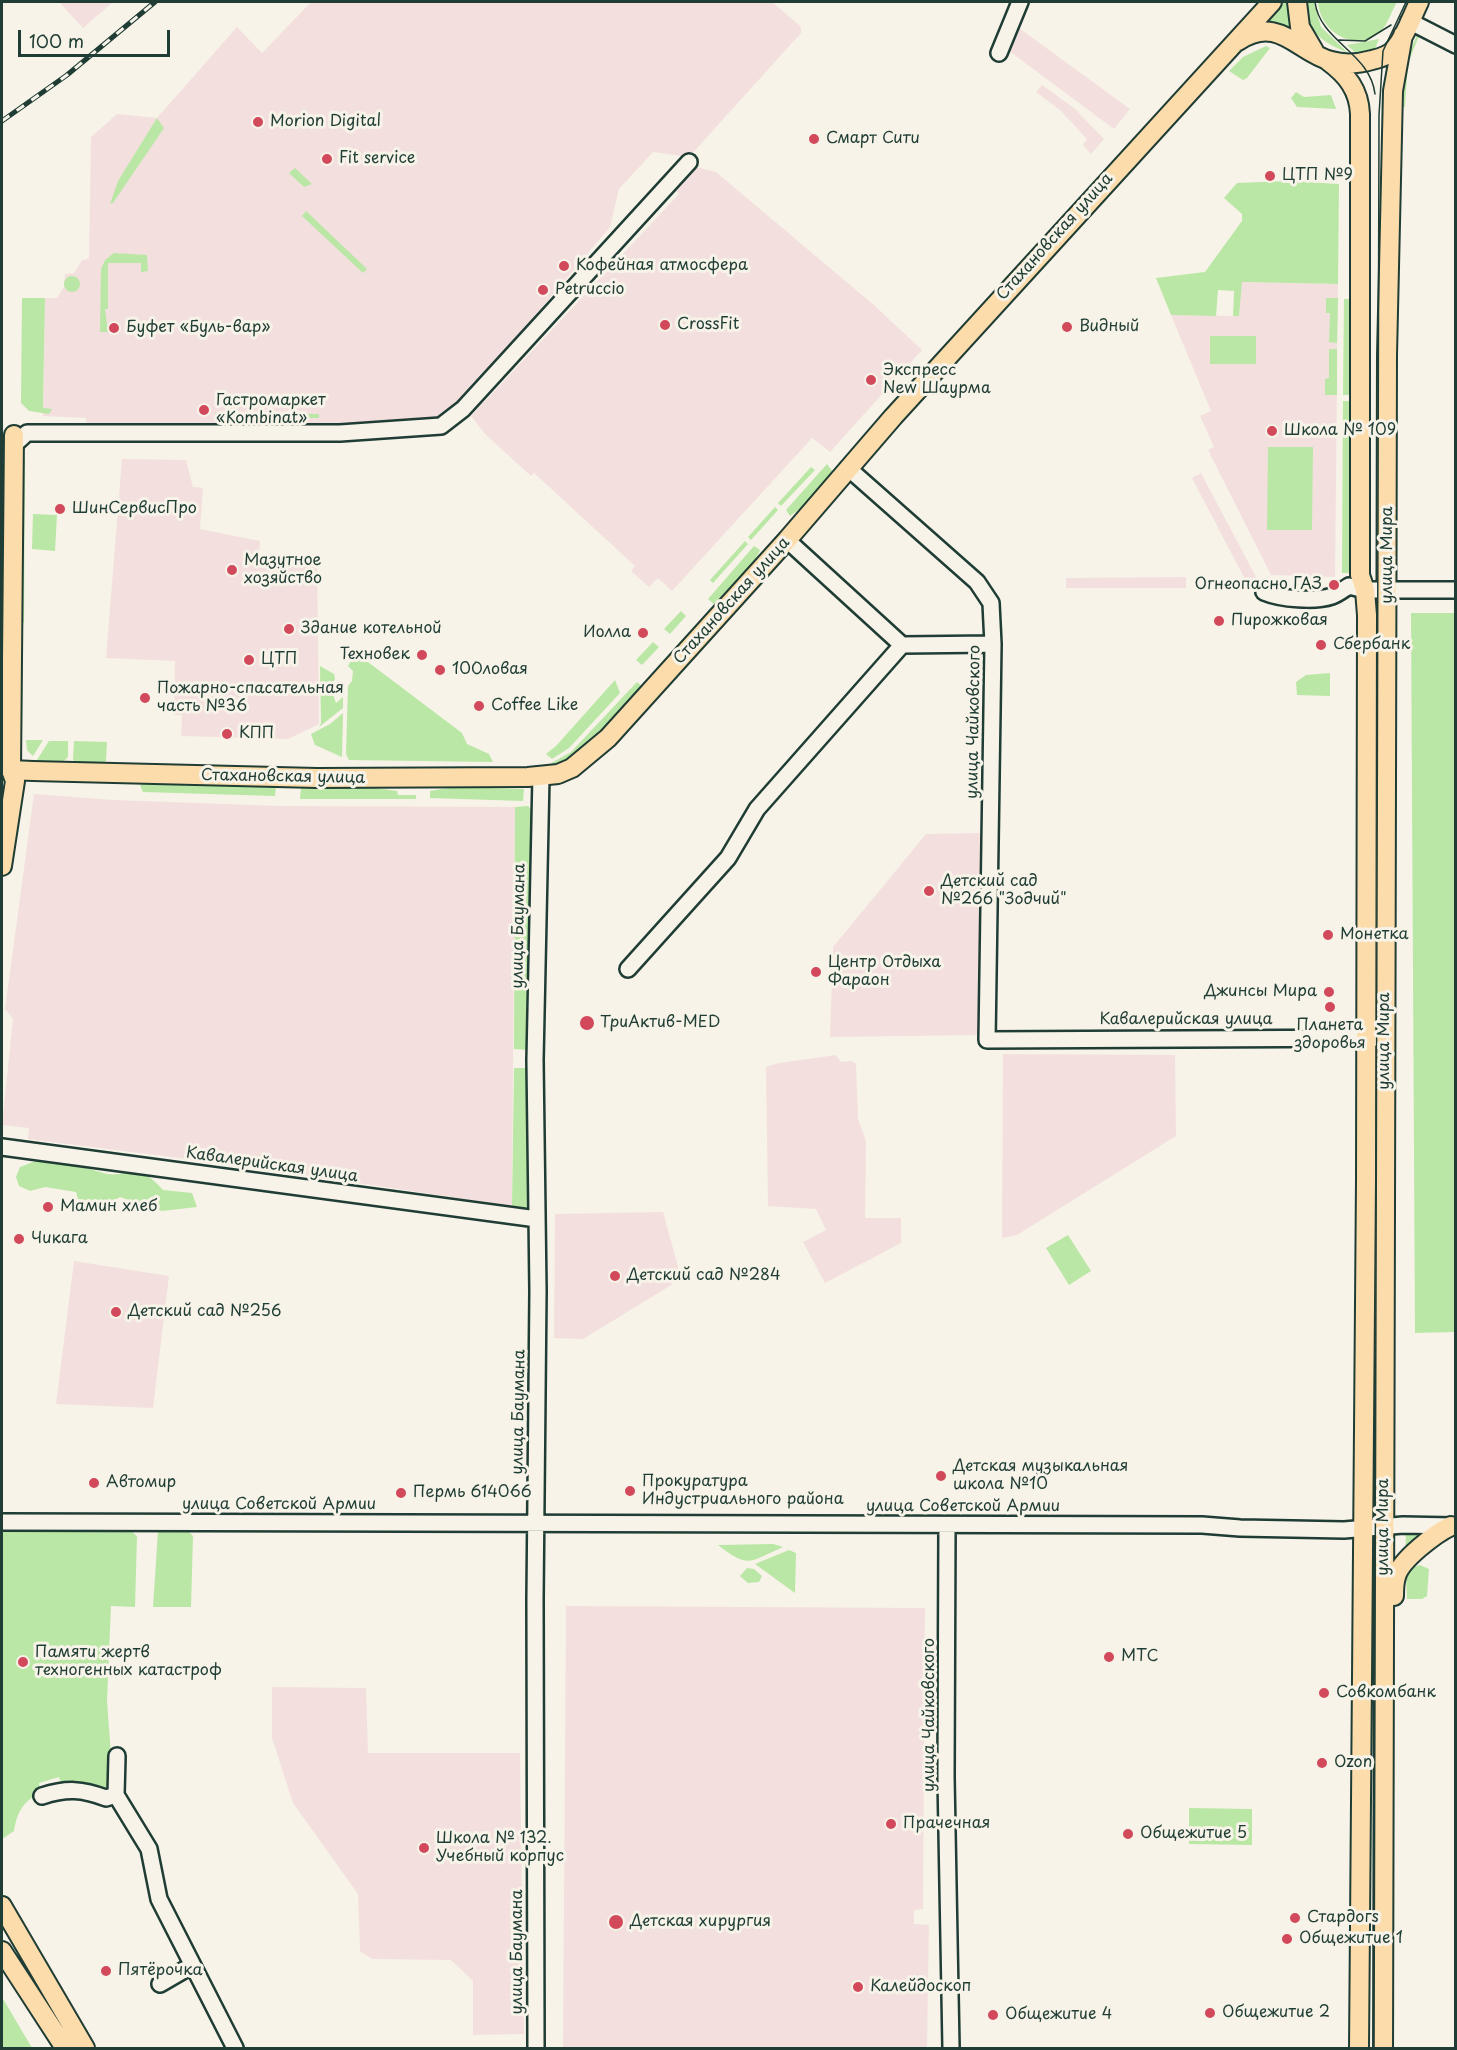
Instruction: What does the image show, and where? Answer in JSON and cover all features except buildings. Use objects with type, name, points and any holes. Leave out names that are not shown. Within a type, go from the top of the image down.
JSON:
[{"type":"main road","name":"Стахановская улица","points":[[6,766],[317,778],[542,776],[558,774],[591,755],[787,540],[848,468],[1272,2]]},
{"type":"main road","points":[[1297,2],[1300,27],[1321,56]]},
{"type":"main road","points":[[1229,47],[1251,34],[1269,32],[1321,56],[1348,64],[1377,59],[1393,51],[1419,2]]},
{"type":"main road","name":"улица Мира","points":[[1383,2049],[1387,355],[1393,91],[1406,28]]},
{"type":"main road","name":"улица Мира","points":[[1321,56],[1349,80],[1357,97],[1360,114],[1360,576],[1365,590],[1365,1038],[1364,1528],[1359,2049]]},
{"type":"main road","points":[[2,866],[15,781],[6,766],[10,445]]},
{"type":"main road","points":[[1384,1644],[1394,1620],[1396,1576],[1402,1565],[1438,1532],[1453,1526]]},
{"type":"main road","points":[[2,1906],[84,2049]]},
{"type":"main road","points":[[2,1951],[65,2049]]},
{"type":"street","points":[[999,53],[1020,2]]},
{"type":"street","points":[[1406,28],[1455,45]]},
{"type":"street","points":[[10,445],[27,433],[340,432],[446,424],[463,410],[689,162]]},
{"type":"street","name":"улица Чайковского","points":[[848,468],[981,586],[991,603],[993,644],[987,1040]]},
{"type":"street","points":[[787,540],[902,645],[993,644]]},
{"type":"street","points":[[1264,592],[1282,597],[1324,598],[1335,595],[1349,586],[1365,590],[1455,590]]},
{"type":"street","points":[[628,969],[728,858],[757,809],[902,645]]},
{"type":"street","name":"улица Баумана","points":[[537,2049],[535,1038],[542,776]]},
{"type":"street","name":"Кавалерийская улица","points":[[987,1040],[1385,1038]]},
{"type":"street","name":"Кавалерийская улица","points":[[2,1147],[537,1219]]},
{"type":"street","name":"улица Советской Армии","points":[[2,1522],[1202,1525],[1344,1530],[1384,1526],[1453,1526]]},
{"type":"street","name":"улица Чайковского","points":[[946,1525],[946,1777],[951,2049]]},
{"type":"street","points":[[117,1756],[116,1795],[149,1849],[159,1899],[191,1966],[236,2049]]},
{"type":"street","points":[[42,1796],[84,1789],[106,1798],[116,1795]]},
{"type":"street","points":[[160,1984],[191,1966]]},
{"type":"shaded area","points":[[59,2],[113,2],[83,28]]},
{"type":"shaded area","points":[[311,2],[772,2],[799,25],[801,33],[689,157],[653,152],[619,189],[610,227],[471,391],[444,419],[415,424],[87,430],[86,418],[43,416],[45,298],[57,298],[64,287],[65,274],[74,273],[82,260],[89,259],[91,137],[117,114],[157,118],[237,27],[262,53]]},
{"type":"shaded area","points":[[1019,28],[1130,109],[1114,129],[1005,48]]},
{"type":"shaded area","points":[[1042,85],[1074,108],[1104,139],[1091,154],[1083,145],[1087,139],[1060,110],[1036,92]]},
{"type":"shaded area","points":[[697,167],[716,172],[875,306],[922,350],[830,452],[812,438],[672,591],[658,578],[649,587],[631,571],[635,566],[534,473],[531,476],[485,434],[471,416],[679,194],[675,190]]},
{"type":"shaded area","name":"Школа № 109","points":[[1241,282],[1338,284],[1335,577],[1271,575],[1208,450],[1214,447],[1200,416],[1211,411],[1171,315],[1239,316]]},
{"type":"shaded area","points":[[122,459],[186,460],[193,487],[203,488],[200,529],[260,541],[259,554],[317,554],[319,724],[288,739],[181,736],[182,715],[174,715],[175,661],[106,658]]},
{"type":"shaded area","points":[[1201,473],[1257,579],[1248,585],[1192,478]]},
{"type":"shaded area","points":[[1186,577],[1186,588],[1066,588],[1066,578]]},
{"type":"shaded area","points":[[34,794],[114,800],[280,806],[515,807],[512,1206],[243,1166],[28,1139],[29,1128],[2,1125],[13,1019],[5,1009]]},
{"type":"shaded area","name":"Детский сад №266 \"Зодчий\"","points":[[980,833],[978,1035],[830,1037],[833,947],[926,834]]},
{"type":"shaded area","points":[[1003,1054],[1175,1055],[1176,1136],[1017,1235],[1002,1238]]},
{"type":"shaded area","points":[[836,1055],[841,1062],[852,1061],[856,1064],[858,1119],[866,1141],[865,1218],[901,1218],[901,1243],[825,1283],[803,1242],[826,1230],[816,1209],[768,1206],[766,1067]]},
{"type":"shaded area","name":"Детский сад №284","points":[[663,1212],[680,1274],[670,1279],[673,1284],[583,1339],[554,1338],[555,1214]]},
{"type":"shaded area","name":"Детский сад №256","points":[[74,1261],[169,1276],[153,1408],[56,1404]]},
{"type":"shaded area","points":[[566,1606],[925,1608],[923,1909],[914,1910],[914,1924],[929,1925],[927,2048],[563,2048]]},
{"type":"shaded area","name":"Школа № 132. Учебный корпус","points":[[272,1687],[366,1688],[368,1753],[520,1753],[524,2034],[473,2035],[473,1981],[451,1960],[372,1959],[360,1951],[358,1894],[293,1803],[272,1738]]},
{"type":"green space","points":[[1282,2],[1288,2],[1292,32],[1259,27]]},
{"type":"green space","points":[[1304,2],[1314,2],[1321,27],[1348,53],[1323,40],[1317,34],[1309,21]]},
{"type":"green space","points":[[1318,2],[1397,2],[1381,31],[1371,38],[1350,40],[1340,36],[1325,22]]},
{"type":"green space","points":[[1417,35],[1419,36],[1408,63],[1405,107],[1401,107],[1406,61]]},
{"type":"green space","points":[[1379,39],[1375,49],[1358,55],[1347,45]]},
{"type":"green space","points":[[1266,46],[1270,48],[1247,78],[1243,80],[1229,71],[1243,57]]},
{"type":"green space","points":[[1296,92],[1304,97],[1331,95],[1336,109],[1297,107],[1291,98]]},
{"type":"green space","points":[[157,118],[164,128],[113,203],[110,204],[118,181]]},
{"type":"green space","points":[[295,168],[312,184],[304,187],[289,173]]},
{"type":"green space","points":[[1288,181],[1339,184],[1338,284],[1242,282],[1239,316],[1233,316],[1234,291],[1218,290],[1216,316],[1171,315],[1156,278],[1205,272],[1242,221],[1242,214],[1224,198],[1237,183]]},
{"type":"green space","points":[[306,211],[367,269],[363,273],[302,216]]},
{"type":"green space","points":[[114,253],[147,255],[148,271],[141,272],[141,263],[108,263],[108,309],[105,309],[108,332],[100,332],[101,269],[105,260]]},
{"type":"green space","points":[[69,276],[75,276],[80,284],[78,290],[69,292],[64,287],[64,281]]},
{"type":"green space","points":[[22,298],[45,298],[43,408],[52,409],[49,414],[29,411],[21,403]]},
{"type":"green space","points":[[1326,298],[1338,298],[1337,343],[1329,342],[1330,313],[1326,313]]},
{"type":"green space","points":[[1344,299],[1352,299],[1351,395],[1343,395]]},
{"type":"green space","points":[[1210,336],[1256,336],[1256,364],[1210,364]]},
{"type":"green space","points":[[1329,349],[1337,349],[1337,395],[1325,395],[1325,379],[1329,378]]},
{"type":"green space","points":[[1343,401],[1352,401],[1353,573],[1342,573]]},
{"type":"green space","points":[[215,413],[319,414],[319,418],[215,417]]},
{"type":"green space","points":[[1268,447],[1313,447],[1312,530],[1267,530]]},
{"type":"green space","points":[[19,459],[25,459],[24,623],[20,621]]},
{"type":"green space","points":[[827,464],[833,472],[801,508],[790,516],[786,510]]},
{"type":"green space","points":[[811,467],[815,470],[781,506],[778,503]]},
{"type":"green space","points":[[775,507],[778,510],[751,540],[748,537]]},
{"type":"green space","points":[[33,514],[57,515],[55,551],[32,549]]},
{"type":"green space","points":[[745,541],[748,544],[713,583],[710,580]]},
{"type":"green space","points":[[754,546],[760,550],[754,562],[715,605],[708,599]]},
{"type":"green space","points":[[681,611],[686,616],[670,634],[664,629]]},
{"type":"green space","points":[[1411,613],[1456,613],[1455,1332],[1415,1333]]},
{"type":"green space","points":[[23,634],[22,731],[17,731],[20,635]]},
{"type":"green space","points":[[653,642],[659,647],[642,665],[636,660]]},
{"type":"green space","points":[[360,656],[462,733],[467,744],[489,754],[493,762],[349,760],[346,754],[348,686],[352,681],[353,671],[348,666],[352,659]]},
{"type":"green space","points":[[320,666],[334,674],[335,679],[331,689],[336,703],[343,697],[343,708],[319,727],[321,723]]},
{"type":"green space","points":[[1330,673],[1330,696],[1297,695],[1296,682],[1306,675]]},
{"type":"green space","points":[[615,680],[620,693],[569,748],[552,759],[546,754],[556,746]]},
{"type":"green space","points":[[637,682],[646,690],[602,738],[574,759],[561,764],[548,765],[571,752]]},
{"type":"green space","points":[[343,713],[342,757],[315,745],[311,734],[330,724]]},
{"type":"green space","points":[[26,740],[43,740],[33,756],[27,750]]},
{"type":"green space","points":[[49,741],[68,741],[68,757],[63,762],[35,763]]},
{"type":"green space","points":[[74,741],[107,742],[106,761],[101,764],[75,763],[73,759]]},
{"type":"green space","points":[[144,782],[273,783],[276,786],[275,796],[143,792],[140,785]]},
{"type":"green space","points":[[360,786],[397,791],[398,795],[416,795],[416,799],[300,799],[301,787]]},
{"type":"green space","points":[[453,787],[524,789],[523,801],[430,798],[430,791]]},
{"type":"green space","points":[[528,806],[533,812],[531,1046],[528,1050],[514,1049],[515,807]]},
{"type":"green space","points":[[514,1068],[527,1068],[531,1073],[530,1208],[512,1206]]},
{"type":"green space","points":[[41,1159],[110,1174],[138,1172],[145,1174],[163,1190],[192,1193],[197,1207],[162,1211],[120,1197],[110,1202],[95,1202],[78,1199],[76,1192],[45,1187],[30,1191],[19,1186],[16,1177],[20,1167]]},
{"type":"green space","points":[[1068,1235],[1091,1271],[1069,1285],[1046,1248]]},
{"type":"green space","points":[[158,1531],[188,1531],[193,1536],[191,1607],[153,1607]]},
{"type":"green space","points":[[2,1532],[132,1532],[137,1536],[135,1607],[111,1606],[107,1701],[111,1755],[108,1793],[62,1787],[59,1777],[39,1783],[40,1792],[22,1808],[14,1831],[2,1839]]},
{"type":"green space","points":[[1406,1532],[1435,1532],[1405,1558]]},
{"type":"green space","points":[[773,1544],[783,1547],[749,1561],[736,1558],[718,1545]]},
{"type":"green space","points":[[789,1550],[796,1553],[795,1593],[755,1564]]},
{"type":"green space","points":[[1420,1565],[1429,1569],[1427,1596],[1422,1599],[1407,1599],[1406,1576],[1414,1567]]},
{"type":"green space","points":[[747,1568],[754,1569],[762,1576],[759,1582],[748,1583],[740,1576]]},
{"type":"green space","points":[[1189,1808],[1252,1809],[1252,1845],[1189,1844]]},
{"type":"green space","points":[[2,1997],[32,2048],[2,2048]]},
{"type":"tram line","points":[[1315,2],[1319,16],[1326,27],[1364,68],[1375,94]]},
{"type":"tram line","points":[[1374,2048],[1379,115],[1383,51],[1406,2]]},
{"type":"tram line","points":[[1339,40],[1365,41],[1391,25]]},
{"type":"railway","points":[[2,121],[67,75],[155,2]]},
{"type":"place","name":"Morion Digital","points":[[258,122]]},
{"type":"place","name":"Смарт Сити","points":[[814,139]]},
{"type":"place","name":"Fit service","points":[[327,159]]},
{"type":"place","name":"ЦТП №9","points":[[1270,176]]},
{"type":"place","name":"Кофейная атмосфера","points":[[564,266]]},
{"type":"place","name":"Petruccio","points":[[543,290]]},
{"type":"place","name":"CrossFit","points":[[665,325]]},
{"type":"place","name":"Видный","points":[[1067,327]]},
{"type":"place","name":"Буфет «Буль-вар»","points":[[114,328]]},
{"type":"place","name":"Экспресс New Шаурма","points":[[871,380]]},
{"type":"place","name":"Гастромаркет «Kombinat»","points":[[204,410]]},
{"type":"place","name":"Школа № 109","points":[[1272,431]]},
{"type":"place","name":"ШинСервисПро","points":[[60,509]]},
{"type":"place","name":"Мазутное хозяйство","points":[[232,570]]},
{"type":"place","name":"Огнеопасно ГАЗ","points":[[1334,585]]},
{"type":"place","name":"Пирожковая","points":[[1219,621]]},
{"type":"place","name":"Здание котельной","points":[[289,629]]},
{"type":"place","name":"Иолла","points":[[643,633]]},
{"type":"place","name":"Сбербанк","points":[[1321,645]]},
{"type":"place","name":"Техновек","points":[[422,655]]},
{"type":"place","name":"ЦТП","points":[[249,660]]},
{"type":"place","name":"100ловая","points":[[440,670]]},
{"type":"place","name":"Пожарно-спасательная часть №36","points":[[145,698]]},
{"type":"place","name":"Coffee Like","points":[[479,706]]},
{"type":"place","name":"КПП","points":[[227,734]]},
{"type":"place","name":"Детский сад №266 \"Зодчий\"","points":[[929,891]]},
{"type":"place","name":"Монетка","points":[[1328,935]]},
{"type":"place","name":"Центр Отдыха Фараон","points":[[816,972]]},
{"type":"place","name":"Джинсы Мира","points":[[1329,992]]},
{"type":"place","name":"Планета здоровья","points":[[1330,1007]]},
{"type":"place","name":"ТриАктив-MED","points":[[587,1023]]},
{"type":"place","name":"Мамин хлеб","points":[[48,1207]]},
{"type":"place","name":"Чикага","points":[[19,1239]]},
{"type":"place","name":"Детский сад №284","points":[[615,1276]]},
{"type":"place","name":"Детский сад №256","points":[[116,1312]]},
{"type":"place","name":"Детская музыкальная школа №10","points":[[941,1476]]},
{"type":"place","name":"Автомир","points":[[94,1483]]},
{"type":"place","name":"Прокуратура Индустриального района","points":[[630,1491]]},
{"type":"place","name":"Пермь 614066","points":[[401,1493]]},
{"type":"place","name":"МТС","points":[[1109,1657]]},
{"type":"place","name":"Памяти жертв техногенных катастроф","points":[[23,1662]]},
{"type":"place","name":"Совкомбанк","points":[[1324,1693]]},
{"type":"place","name":"Ozon","points":[[1322,1763]]},
{"type":"place","name":"Прачечная","points":[[891,1824]]},
{"type":"place","name":"Общежитие 5","points":[[1128,1834]]},
{"type":"place","name":"Школа № 132. Учебный корпус","points":[[424,1848]]},
{"type":"place","name":"Стардогs","points":[[1295,1918]]},
{"type":"place","name":"Детская хирургия","points":[[616,1922]]},
{"type":"place","name":"Общежитие 1","points":[[1287,1939]]},
{"type":"place","name":"Пятёрочка","points":[[106,1971]]},
{"type":"place","name":"Калейдоскоп","points":[[858,1987]]},
{"type":"place","name":"Общежитие 2","points":[[1210,2013]]},
{"type":"place","name":"Общежитие 4","points":[[993,2015]]}]
